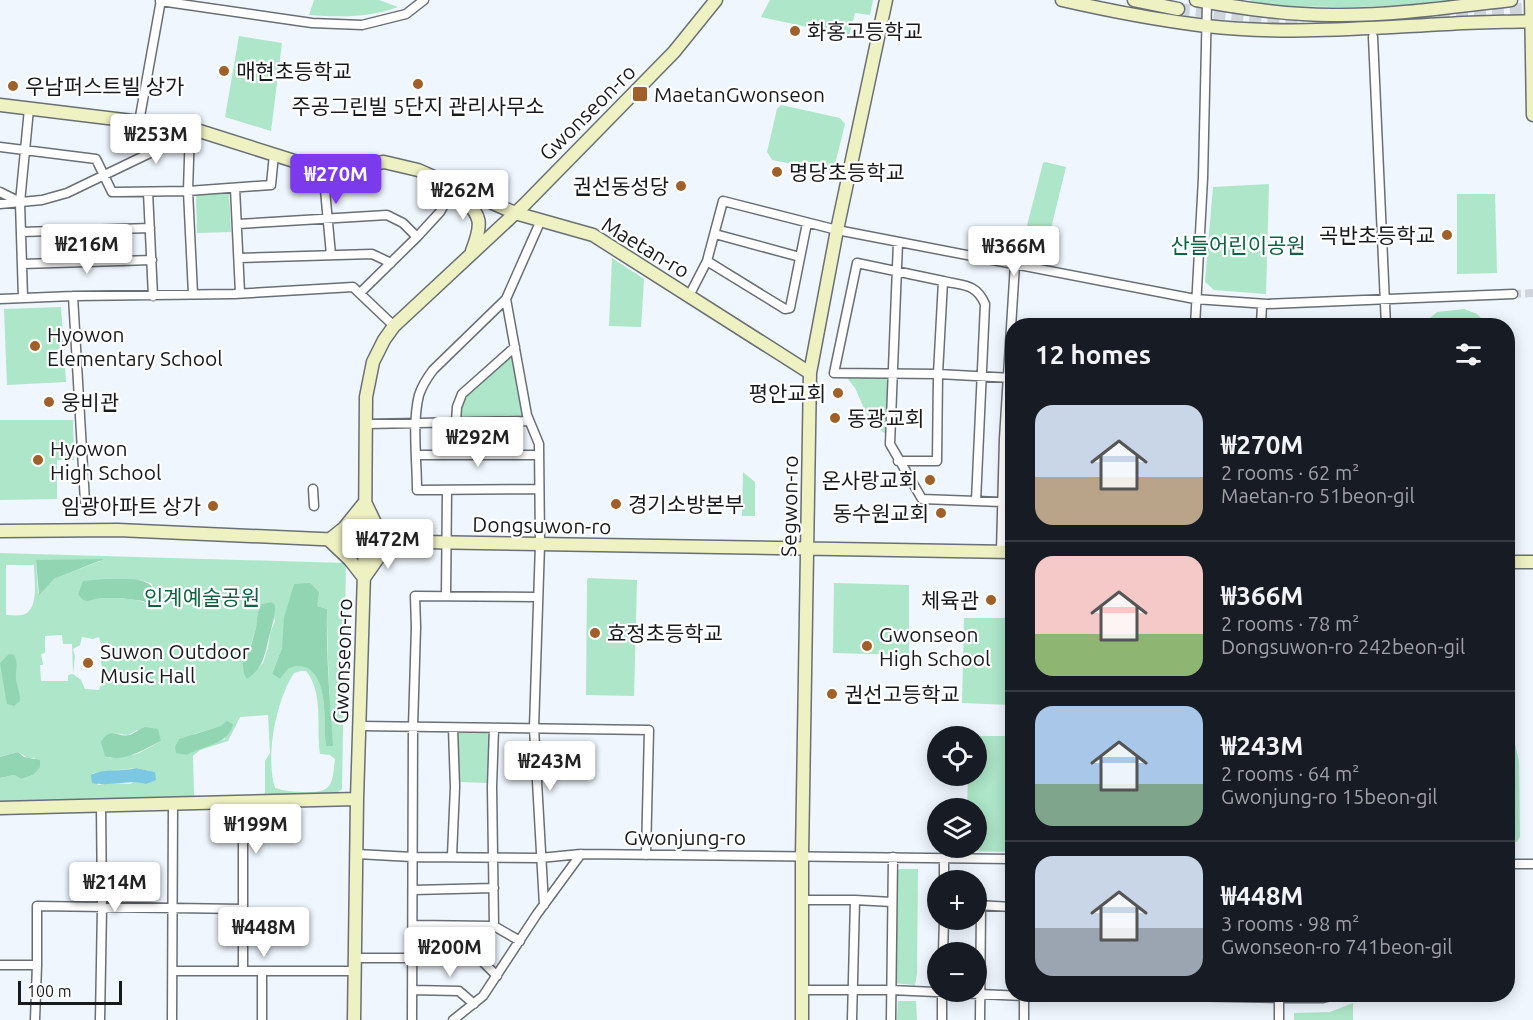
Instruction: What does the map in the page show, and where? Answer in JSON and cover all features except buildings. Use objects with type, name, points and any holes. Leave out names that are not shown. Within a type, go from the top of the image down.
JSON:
[{"type":"street","points":[[139,122],[160,1],[312,23],[362,25],[406,14],[424,0]]},
{"type":"street","name":"Gwonseon-ro","points":[[354,1020],[366,398],[370,374],[378,351],[394,327],[515,213],[674,52],[716,0]]},
{"type":"street","name":"Segwon-ro","points":[[802,1020],[802,856],[810,373],[885,0]]},
{"type":"street","points":[[1062,0],[1124,14],[1207,26],[1349,30],[1532,21]]},
{"type":"street","points":[[1134,0],[1178,9]]},
{"type":"street","points":[[1195,318],[1203,178],[1207,26],[1201,1],[1258,11],[1333,15],[1417,11],[1511,0]]},
{"type":"street","points":[[1531,0],[1533,115]]},
{"type":"street","points":[[1373,37],[1386,318]]},
{"type":"street","name":"Maetan-ro","points":[[0,105],[190,128],[310,166],[337,169],[384,162],[418,170],[515,213],[593,236],[810,373]]},
{"type":"street","points":[[23,298],[20,202],[29,109]]},
{"type":"street","points":[[0,204],[42,200],[67,193],[175,141],[190,128]]},
{"type":"street","points":[[190,128],[188,191],[193,294]]},
{"type":"street","points":[[0,147],[96,159],[112,192],[188,191],[271,185],[274,154]]},
{"type":"street","points":[[323,168],[331,255]]},
{"type":"street","points":[[235,188],[240,293]]},
{"type":"street","points":[[360,293],[440,212],[456,188],[475,212],[480,223],[479,233],[471,254]]},
{"type":"street","points":[[0,192],[20,202]]},
{"type":"street","points":[[148,192],[153,296]]},
{"type":"street","points":[[690,296],[707,261],[723,201],[837,230],[1196,299],[1262,304],[1385,301],[1513,294]]},
{"type":"street","points":[[238,224],[387,215],[403,223],[417,237]]},
{"type":"street","points":[[539,489],[417,490],[416,423],[419,396],[433,370],[506,299],[541,220]]},
{"type":"street","points":[[707,261],[785,309],[790,308],[807,223]]},
{"type":"street","points":[[21,232],[150,228]]},
{"type":"street","points":[[715,234],[800,257]]},
{"type":"street","points":[[898,242],[890,444],[922,499],[1002,502]]},
{"type":"street","points":[[239,258],[372,254],[391,263]]},
{"type":"street","points":[[22,264],[152,260]]},
{"type":"street","points":[[975,501],[981,376],[985,304],[981,293],[976,289],[943,281],[857,263],[834,373],[938,374],[981,376],[1005,378]]},
{"type":"street","points":[[1013,318],[1016,264]]},
{"type":"street","points":[[898,461],[937,461],[938,374],[943,281]]},
{"type":"street","points":[[0,300],[73,296],[240,293],[353,287],[394,327]]},
{"type":"street","points":[[73,296],[85,502]]},
{"type":"street","points":[[506,299],[530,421],[539,444],[540,544],[536,597],[534,728],[544,905]]},
{"type":"street","points":[[1261,318],[1262,304]]},
{"type":"street","points":[[456,422],[457,407],[462,394],[515,346]]},
{"type":"street","points":[[366,424],[530,421]]},
{"type":"street","points":[[417,454],[539,455]]},
{"type":"street","points":[[1005,470],[1002,502],[1005,532]]},
{"type":"street","points":[[313,489],[314,506]]},
{"type":"street","points":[[446,596],[447,490]]},
{"type":"street","points":[[365,502],[377,527],[392,542],[364,578],[344,553],[329,540],[344,528],[365,502]]},
{"type":"street","name":"Dongsuwon-ro","points":[[0,531],[118,530],[365,542],[1005,552]]},
{"type":"street","points":[[1515,561],[1533,562]]},
{"type":"street","points":[[412,1020],[415,596],[536,597]]},
{"type":"street","points":[[360,726],[649,730],[646,855]]},
{"type":"street","points":[[452,856],[455,787],[453,728]]},
{"type":"street","points":[[494,728],[492,857],[494,926]]},
{"type":"street","points":[[0,808],[357,799]]},
{"type":"street","points":[[243,802],[243,970]]},
{"type":"street","points":[[172,1020],[173,804]]},
{"type":"street","points":[[100,1020],[101,806]]},
{"type":"street","name":"Gwonjung-ro","points":[[357,854],[540,858],[581,855],[927,858]]},
{"type":"street","points":[[453,1020],[483,996],[544,905],[581,855]]},
{"type":"street","points":[[891,1020],[893,857]]},
{"type":"street","points":[[944,858],[944,870]]},
{"type":"street","name":"Gwonjung-ro","points":[[944,858],[1005,859]]},
{"type":"street","points":[[1515,864],[1533,864]]},
{"type":"street","points":[[413,890],[494,888]]},
{"type":"street","points":[[802,900],[892,902]]},
{"type":"street","points":[[852,1020],[855,900]]},
{"type":"street","points":[[987,905],[1005,907]]},
{"type":"street","points":[[35,1020],[37,906],[243,909]]},
{"type":"street","points":[[413,925],[494,926],[520,941]]},
{"type":"street","points":[[355,958],[479,958],[497,976]]},
{"type":"street","points":[[0,965],[37,965]]},
{"type":"street","points":[[174,971],[355,971]]},
{"type":"street","points":[[262,971],[262,1020]]},
{"type":"street","points":[[412,990],[459,991],[474,1004]]},
{"type":"street","points":[[802,990],[927,991]]},
{"type":"street","points":[[987,995],[1005,995]]},
{"type":"street","points":[[942,1002],[942,1020]]},
{"type":"street","points":[[980,1002],[980,1020]]},
{"type":"street","points":[[1024,1020],[1025,1002]]},
{"type":"street","points":[[1279,1002],[1279,1020]]},
{"type":"green space","points":[[314,0],[379,0],[398,7],[365,15],[309,15]]},
{"type":"green space","points":[[770,0],[873,0],[870,15],[855,13],[849,36],[761,17]]},
{"type":"green space","points":[[1253,0],[1459,0],[1355,7],[1267,5],[1243,2]]},
{"type":"green space","points":[[239,36],[282,43],[271,131],[225,117]]},
{"type":"green space","points":[[781,105],[840,118],[845,124],[834,168],[828,171],[772,160],[767,152],[777,109]]},
{"type":"green space","points":[[1045,162],[1066,167],[1042,265],[1021,260],[1019,257]]},
{"type":"green space","name":"산들어린이공원","points":[[1269,184],[1266,294],[1214,290],[1205,282],[1213,187]]},
{"type":"green space","points":[[229,193],[231,232],[197,233],[196,195]]},
{"type":"green space","points":[[1457,194],[1495,194],[1497,273],[1457,274]]},
{"type":"green space","points":[[612,258],[644,279],[641,327],[609,326]]},
{"type":"green space","name":"Hyowon Elementary School","points":[[61,307],[66,382],[7,385],[4,309]]},
{"type":"green space","points":[[1464,309],[1481,318],[1430,318],[1437,312]]},
{"type":"green space","points":[[511,355],[522,417],[464,418],[458,414],[463,398]]},
{"type":"green space","points":[[845,375],[892,376],[889,436],[871,424],[855,388]]},
{"type":"green space","points":[[0,420],[73,420],[74,460],[57,460],[57,499],[0,500]]},
{"type":"green space","points":[[743,472],[755,482],[755,516],[742,516]]},
{"type":"green space","name":"인계예술공원","points":[[0,553],[346,563],[342,789],[333,796],[0,805],[0,778],[14,775],[21,779],[33,775],[35,758],[28,758],[18,752],[0,757]],"holes":[[[36,560],[100,561],[54,579],[38,594]],[[6,565],[34,565],[34,601],[28,612],[22,615],[6,615]],[[106,579],[140,580],[151,583],[154,589],[155,606],[122,598],[86,600],[78,595]],[[294,584],[317,606],[327,609],[332,746],[326,746],[324,704],[320,683],[315,675],[308,668],[295,665],[288,669],[280,679],[272,674],[282,648]],[[271,602],[275,621],[270,633],[268,648],[263,663],[247,679],[246,656],[250,652],[261,604]],[[62,635],[63,644],[72,644],[73,674],[68,675],[68,681],[41,681],[40,665],[43,665],[41,654],[45,653],[45,636]],[[82,637],[93,639],[99,637],[101,644],[107,647],[101,662],[107,678],[102,681],[99,690],[85,689],[81,680],[73,674],[75,657],[73,649],[80,645]],[[306,671],[312,680],[317,700],[320,754],[330,755],[335,759],[332,781],[326,789],[300,792],[275,788],[271,761],[272,745],[282,698],[294,673]],[[268,715],[270,753],[265,761],[265,797],[199,798],[194,795],[193,756],[200,750],[228,741],[240,717]],[[227,721],[225,739],[198,748],[187,755],[194,734],[222,726]],[[137,730],[161,741],[137,754],[109,758],[113,733],[128,735]],[[136,768],[155,772],[130,784],[98,785],[93,773]]]},
{"type":"green space","points":[[104,559],[54,579],[39,595],[36,560]]},
{"type":"green space","points":[[588,578],[637,580],[634,696],[586,695]]},
{"type":"green space","points":[[133,579],[147,583],[153,588],[160,605],[155,606],[143,601],[121,598],[87,601],[78,595],[83,581]]},
{"type":"green space","points":[[310,583],[319,592],[317,606],[327,609],[333,746],[326,746],[324,705],[320,684],[315,675],[308,668],[297,666],[288,669],[280,679],[272,674],[282,648],[284,618],[294,584]]},
{"type":"green space","points":[[834,583],[909,585],[909,655],[833,653]]},
{"type":"green space","points":[[271,602],[275,605],[275,613],[265,653],[261,664],[247,679],[244,674],[242,657],[250,652],[261,604]]},
{"type":"green space","points":[[964,618],[1005,618],[1005,705],[962,703]]},
{"type":"green space","points":[[9,654],[14,655],[16,661],[16,680],[20,698],[14,706],[7,704],[0,663]]},
{"type":"green space","points":[[227,721],[233,724],[231,731],[221,740],[187,755],[176,753],[175,747],[179,739],[221,726]]},
{"type":"green space","points":[[145,727],[158,729],[161,741],[127,756],[112,758],[105,756],[101,742],[108,734],[128,735]]},
{"type":"green space","points":[[458,733],[487,733],[491,737],[490,780],[488,783],[459,782],[456,778],[456,736]]},
{"type":"green space","points":[[987,736],[1005,736],[1005,852],[987,851],[987,798],[967,798],[968,786],[987,786]]},
{"type":"green space","points":[[1515,744],[1519,761],[1520,837],[1515,842]]},
{"type":"green space","points":[[18,752],[24,757],[40,760],[40,767],[33,775],[21,779],[14,775],[0,778],[0,757]]},
{"type":"green space","points":[[900,869],[918,869],[915,985],[893,983],[894,872]]},
{"type":"green space","points":[[898,1001],[916,1001],[917,1020],[897,1020]]},
{"type":"green space","points":[[1353,1003],[1353,1020],[1294,1020],[1294,1013],[1330,1012]]},
{"type":"water","points":[[136,768],[155,772],[156,780],[146,784],[92,783],[91,775],[96,773]]},
{"type":"tunnel","points":[[1420,16],[1533,8]]},
{"type":"tunnel","points":[[1178,9],[1304,20]]},
{"type":"tunnel","points":[[1328,20],[1367,20]]},
{"type":"tunnel","points":[[1513,294],[1533,293]]},
{"type":"place","name":"화홍고등학교","points":[[795,31]]},
{"type":"place","name":"매현초등학교","points":[[224,71]]},
{"type":"place","name":"주공그린빌 5단지 관리사무소","points":[[418,84]]},
{"type":"place","name":"우남퍼스트빌 상가","points":[[13,86]]},
{"type":"place","name":"MaetanGwonseon","points":[[640,94]]},
{"type":"place","name":"명당초등학교","points":[[777,172]]},
{"type":"place","name":"권선동성당","points":[[681,186]]},
{"type":"place","name":"곡반초등학교","points":[[1447,235]]},
{"type":"place","name":"Hyowon Elementary School","points":[[35,346]]},
{"type":"place","name":"평안교회","points":[[838,393]]},
{"type":"place","name":"웅비관","points":[[49,402]]},
{"type":"place","name":"동광교회","points":[[835,418]]},
{"type":"place","name":"Hyowon High School","points":[[38,460]]},
{"type":"place","name":"온사랑교회","points":[[930,480]]},
{"type":"place","name":"경기소방본부","points":[[616,504]]},
{"type":"place","name":"임광아파트 상가","points":[[213,506]]},
{"type":"place","name":"동수원교회","points":[[941,513]]},
{"type":"place","name":"체육관","points":[[991,600]]},
{"type":"place","name":"효정초등학교","points":[[595,633]]},
{"type":"place","name":"Gwonseon High School","points":[[867,646]]},
{"type":"place","name":"Suwon Outdoor Music Hall","points":[[88,663]]},
{"type":"place","name":"권선고등학교","points":[[832,694]]}]
